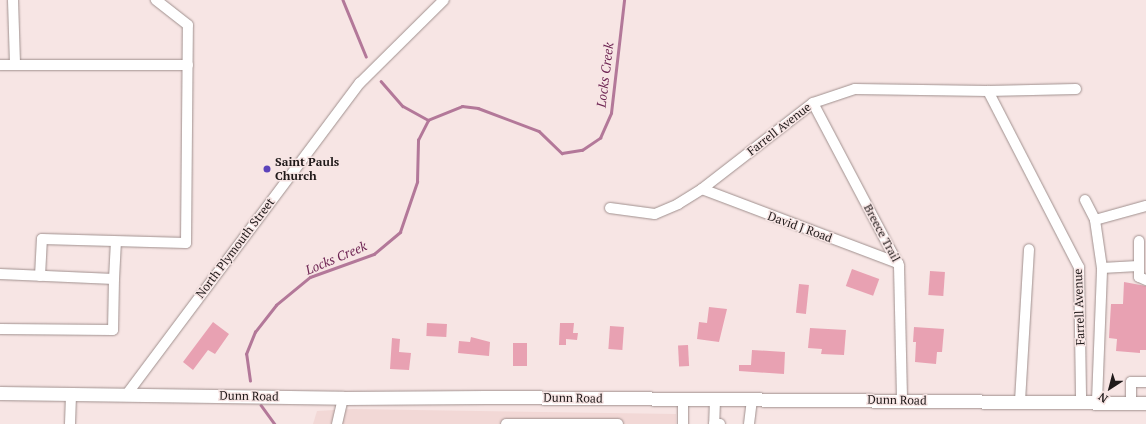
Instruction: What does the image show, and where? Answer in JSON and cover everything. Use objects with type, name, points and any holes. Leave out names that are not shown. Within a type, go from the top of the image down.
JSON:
[{"type":"main road","name":"Dunn Road","points":[[0,393],[343,398],[486,397],[683,400],[1020,400],[1146,403]]},
{"type":"street","points":[[13,0],[15,65]]},
{"type":"street","points":[[40,276],[42,238],[116,242],[186,243],[188,25],[156,0]]},
{"type":"street","name":"North Plymouth Street","points":[[127,394],[341,107],[365,78],[444,0]]},
{"type":"street","points":[[0,65],[188,65]]},
{"type":"street","name":"Farrell Avenue","points":[[610,208],[655,214],[678,204],[702,189],[813,103],[856,89],[988,91],[1076,89]]},
{"type":"street","name":"Farrell Avenue","points":[[988,91],[1079,267],[1081,401]]},
{"type":"street","name":"Breece Trail","points":[[813,103],[898,263],[902,400]]},
{"type":"street","name":"David J Road","points":[[702,189],[898,263]]},
{"type":"street","points":[[1085,200],[1095,220],[1102,268],[1097,401]]},
{"type":"street","points":[[1095,220],[1146,206]]},
{"type":"street","points":[[1140,241],[1138,266],[1139,277],[1146,280]]},
{"type":"street","points":[[0,329],[113,330],[116,242]]},
{"type":"street","points":[[1020,400],[1029,249]]},
{"type":"street","points":[[1102,268],[1138,266]]},
{"type":"street","points":[[0,274],[114,280]]},
{"type":"street","points":[[1131,402],[1131,382],[1146,382]]},
{"type":"street","points":[[70,424],[71,393]]},
{"type":"street","points":[[337,424],[343,398]]},
{"type":"street","points":[[683,400],[683,424]]},
{"type":"street","points":[[715,400],[714,424],[720,424]]},
{"type":"street","points":[[749,424],[752,400]]},
{"type":"street","points":[[506,424],[618,424]]},
{"type":"shaded area","points":[[352,409],[676,414],[676,424],[313,424],[317,411]]},
{"type":"building","points":[[852,269],[879,279],[873,296],[846,286]]},
{"type":"building","points":[[930,271],[945,272],[943,296],[928,295]]},
{"type":"building","points":[[1124,282],[1146,286],[1146,350],[1140,350],[1140,353],[1116,351],[1117,339],[1109,338],[1111,304],[1123,304]]},
{"type":"building","points":[[799,284],[809,285],[806,314],[796,313]]},
{"type":"building","points":[[709,307],[727,309],[719,342],[697,339],[699,322],[707,323]]},
{"type":"building","points":[[213,322],[229,334],[215,354],[208,350],[193,370],[183,362]]},
{"type":"building","points":[[427,323],[447,324],[446,337],[426,336]]},
{"type":"building","points":[[560,323],[574,323],[573,333],[578,333],[577,340],[566,339],[566,345],[559,345]]},
{"type":"building","points":[[610,326],[624,327],[622,350],[608,349]]},
{"type":"building","points":[[914,327],[944,329],[942,352],[937,352],[936,364],[915,362],[916,342],[913,342]]},
{"type":"building","points":[[810,328],[846,330],[844,355],[821,354],[822,349],[808,348]]},
{"type":"building","points":[[471,337],[490,342],[489,356],[458,353],[459,341],[470,342]]},
{"type":"building","points":[[392,338],[400,339],[399,352],[411,353],[409,370],[390,369]]},
{"type":"building","points":[[513,343],[527,343],[527,366],[513,366]]},
{"type":"building","points":[[688,345],[689,366],[679,366],[678,346]]},
{"type":"building","points":[[752,350],[785,352],[784,374],[739,371],[739,365],[751,365]]},
{"type":"waterway","points":[[343,0],[366,56]]},
{"type":"waterway","name":"Locks Creek","points":[[250,381],[246,354],[255,332],[276,305],[310,277],[374,254],[400,232],[417,182],[418,140],[428,120],[462,106],[478,108],[539,131],[562,153],[582,150],[600,138],[611,113],[624,0]]},
{"type":"waterway","points":[[381,81],[403,106],[428,120]]},
{"type":"waterway","name":"Locks Creek","points":[[261,405],[275,424]]},
{"type":"place","name":"Saint Pauls Church","points":[[267,169]]}]
